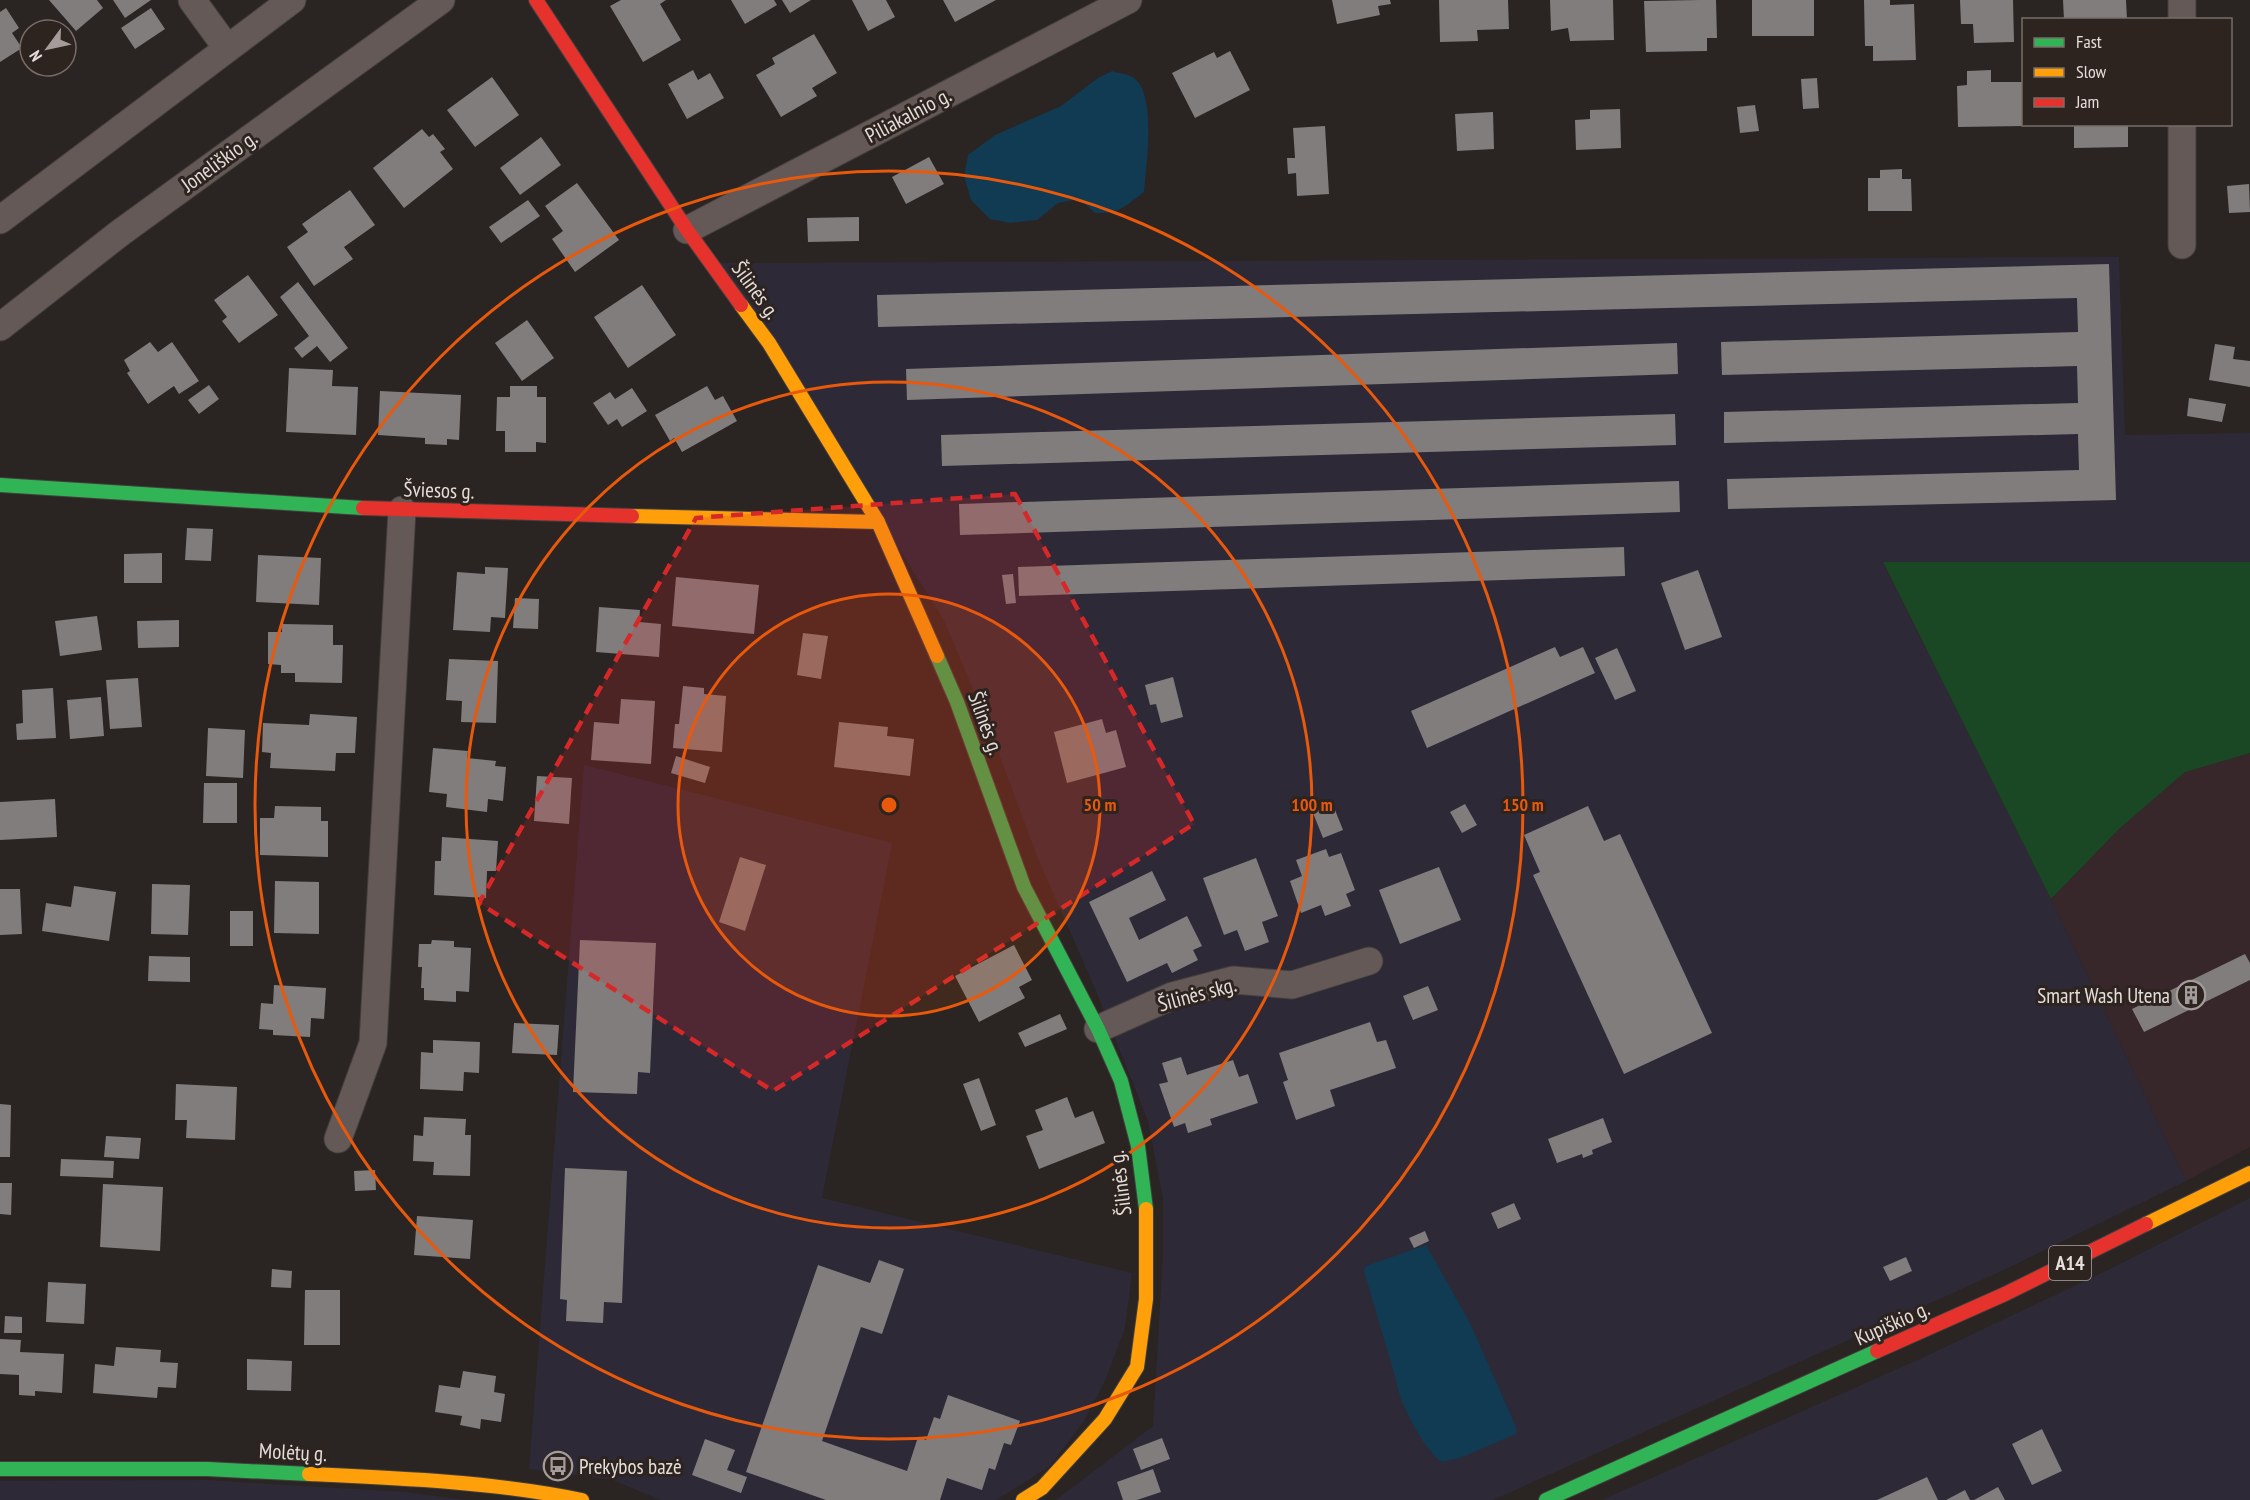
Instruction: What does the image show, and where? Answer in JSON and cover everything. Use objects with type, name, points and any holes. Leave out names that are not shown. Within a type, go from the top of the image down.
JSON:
[{"type":"main road","name":"Šilinės g.","points":[[536,0],[687,230],[770,343],[878,522],[957,702],[1024,887],[1098,1029],[1121,1081],[1138,1146],[1146,1212],[1146,1299],[1137,1367],[1106,1419],[1042,1488],[1023,1500]]},
{"type":"main road","name":"Šviesos g.","points":[[0,485],[402,510],[878,522]]},
{"type":"main road","name":"Kupiškio g.","points":[[1546,1500],[2005,1294],[2250,1173]]},
{"type":"main road","name":"Molėtų g.","points":[[0,1469],[207,1469],[401,1478],[553,1494],[582,1500]]},
{"type":"street","points":[[192,0],[227,48]]},
{"type":"street","points":[[0,220],[292,0]]},
{"type":"street","name":"Joneliškio g.","points":[[0,327],[120,233],[441,0]]},
{"type":"street","name":"Piliakalnio g.","points":[[687,230],[1128,0]]},
{"type":"street","points":[[2181,0],[2182,18]]},
{"type":"street","points":[[2182,126],[2182,245]]},
{"type":"street","points":[[338,1139],[373,1043],[402,510]]},
{"type":"street","name":"Šilinės skg.","points":[[1098,1029],[1172,996],[1233,980],[1292,985],[1368,960]]},
{"type":"highlighted area","points":[[1015,494],[1194,824],[773,1091],[479,903],[696,518]]},
{"type":"shaded area","points":[[2119,257],[2125,435],[2250,433],[2250,562],[1883,563],[2051,899],[2186,1181],[2006,1269],[1493,1500],[1056,1500],[1153,1426],[1163,1254],[1163,1199],[1148,1121],[1096,991],[1037,856],[988,724],[944,620],[719,263]]},
{"type":"shaded area","points":[[2250,753],[2250,1147],[2186,1181],[2051,899],[2119,829],[2186,771]]},
{"type":"shaded area","points":[[584,765],[892,843],[822,1198],[1132,1273],[1125,1328],[1105,1381],[1084,1421],[1049,1467],[996,1500],[661,1500],[612,1480],[529,1469]]},
{"type":"shaded area","points":[[2250,1198],[2250,1500],[1602,1500],[1922,1358],[2110,1269]]},
{"type":"shaded area","points":[[206,1480],[405,1492],[466,1500],[0,1500],[0,1481]]},
{"type":"green space","points":[[1883,562],[2250,562],[2250,753],[2185,772],[2119,829],[2051,899]]},
{"type":"water","points":[[1112,71],[1134,78],[1146,99],[1148,149],[1144,192],[1127,205],[1110,212],[1095,213],[1084,203],[1074,200],[1058,203],[1037,220],[1010,223],[990,219],[971,200],[964,176],[968,155],[995,135],[1061,106],[1098,78]]},
{"type":"water","points":[[1426,1245],[1470,1323],[1516,1427],[1516,1434],[1460,1458],[1442,1462],[1420,1436],[1402,1400],[1364,1271],[1366,1266]]},
{"type":"building","points":[[49,0],[97,0],[103,8],[78,29],[78,18],[65,18]]},
{"type":"building","points":[[113,0],[151,0],[125,18]]},
{"type":"building","points":[[621,0],[666,0],[660,4],[681,40],[643,62],[610,6]]},
{"type":"building","points":[[731,0],[774,0],[777,5],[745,24]]},
{"type":"building","points":[[782,0],[811,0],[790,13]]},
{"type":"building","points":[[852,0],[886,0],[895,17],[868,31]]},
{"type":"building","points":[[943,0],[996,0],[955,22]]},
{"type":"building","points":[[1332,0],[1390,0],[1391,4],[1378,6],[1380,15],[1337,24]]},
{"type":"building","points":[[1439,0],[1508,0],[1509,29],[1477,30],[1478,41],[1440,42]]},
{"type":"building","points":[[1550,0],[1613,0],[1614,40],[1570,41],[1568,28],[1551,31]]},
{"type":"building","points":[[1716,0],[1717,38],[1707,38],[1707,51],[1646,52],[1644,1]]},
{"type":"building","points":[[1752,0],[1814,0],[1814,36],[1752,36]]},
{"type":"building","points":[[1864,0],[1890,0],[1890,5],[1914,4],[1916,60],[1873,61],[1873,46],[1865,46]]},
{"type":"building","points":[[1960,0],[2013,0],[2014,42],[1974,43],[1973,24],[1961,24]]},
{"type":"building","points":[[2063,0],[2126,0],[2127,18],[2064,18]]},
{"type":"building","points":[[6,8],[18,26],[12,33],[18,42],[18,51],[0,62],[0,12]]},
{"type":"building","points":[[151,8],[165,29],[135,49],[121,28]]},
{"type":"building","points":[[814,34],[837,73],[812,88],[817,96],[781,117],[756,75],[775,64],[772,58]]},
{"type":"building","points":[[1230,51],[1250,90],[1195,118],[1172,73],[1214,52],[1217,58]]},
{"type":"building","points":[[693,70],[698,80],[710,73],[724,98],[687,119],[668,84]]},
{"type":"building","points":[[1991,70],[1991,82],[2022,82],[2022,126],[2024,126],[1958,127],[1957,86],[1967,85],[1967,71]]},
{"type":"building","points":[[492,77],[519,115],[475,147],[447,110]]},
{"type":"building","points":[[1817,78],[1819,108],[1803,109],[1801,79]]},
{"type":"building","points":[[1755,105],[1759,131],[1740,133],[1737,107]]},
{"type":"building","points":[[1620,109],[1621,148],[1576,150],[1575,120],[1590,119],[1590,110]]},
{"type":"building","points":[[1493,112],[1494,149],[1457,151],[1455,114]]},
{"type":"building","points":[[1325,126],[1329,194],[1297,196],[1296,173],[1288,174],[1287,158],[1295,158],[1293,128]]},
{"type":"building","points":[[2074,126],[2128,126],[2128,147],[2074,148]]},
{"type":"building","points":[[422,129],[429,137],[433,134],[445,149],[440,152],[453,169],[404,208],[373,168]]},
{"type":"building","points":[[541,137],[561,165],[520,195],[500,168]]},
{"type":"building","points":[[929,157],[944,184],[906,204],[892,177]]},
{"type":"building","points":[[1902,169],[1902,179],[1911,179],[1912,211],[1868,211],[1868,178],[1880,178],[1880,170]]},
{"type":"building","points":[[577,183],[619,240],[575,272],[552,239],[563,231],[545,206]]},
{"type":"building","points":[[2249,184],[2250,212],[2229,213],[2227,186]]},
{"type":"building","points":[[350,190],[375,225],[344,247],[353,259],[314,286],[287,247],[308,232],[302,224]]},
{"type":"building","points":[[528,200],[540,216],[501,243],[489,227]]},
{"type":"building","points":[[859,217],[859,241],[808,242],[807,218]]},
{"type":"building","points":[[2109,264],[2116,500],[1728,509],[1727,479],[2079,470],[2078,434],[1724,443],[1724,412],[2078,403],[2077,366],[1722,375],[1721,342],[2078,332],[2077,298],[878,327],[877,295]]},
{"type":"building","points":[[248,275],[278,315],[239,343],[222,321],[227,317],[214,300]]},
{"type":"building","points":[[298,282],[348,348],[330,362],[317,346],[302,358],[294,348],[309,336],[280,297]]},
{"type":"building","points":[[642,285],[676,335],[628,368],[594,317]]},
{"type":"building","points":[[527,320],[554,358],[522,381],[495,343]]},
{"type":"building","points":[[150,342],[158,352],[172,342],[199,381],[179,394],[174,386],[148,404],[127,373],[130,371],[124,360]]},
{"type":"building","points":[[1677,343],[1678,374],[907,400],[906,369]]},
{"type":"building","points":[[2215,344],[2235,347],[2233,359],[2250,361],[2250,387],[2209,380]]},
{"type":"building","points":[[289,368],[333,370],[332,386],[358,387],[356,435],[286,432]]},
{"type":"building","points":[[209,385],[219,399],[199,414],[188,400]]},
{"type":"building","points":[[510,386],[537,386],[537,397],[546,397],[546,443],[536,442],[536,452],[505,452],[505,431],[496,431],[497,397],[510,397]]},
{"type":"building","points":[[707,386],[715,400],[723,396],[737,421],[682,452],[674,438],[670,441],[655,415]]},
{"type":"building","points":[[632,388],[647,411],[622,427],[617,419],[608,425],[593,403],[610,392],[615,399]]},
{"type":"building","points":[[380,391],[461,395],[459,440],[447,439],[447,445],[425,444],[425,438],[378,435]]},
{"type":"building","points":[[2189,398],[2226,404],[2222,422],[2187,416]]},
{"type":"building","points":[[1675,414],[1676,445],[942,466],[941,435]]},
{"type":"building","points":[[1679,481],[1680,512],[960,535],[959,504]]},
{"type":"building","points":[[187,528],[213,529],[211,561],[185,560]]},
{"type":"building","points":[[1624,547],[1625,576],[1019,596],[1018,567]]},
{"type":"building","points":[[162,553],[162,583],[124,583],[124,554]]},
{"type":"building","points":[[258,555],[321,558],[319,605],[256,602]]},
{"type":"building","points":[[485,567],[508,568],[505,618],[491,617],[490,632],[453,630],[457,572],[485,574]]},
{"type":"building","points":[[1698,570],[1722,637],[1685,650],[1661,583]]},
{"type":"building","points":[[1013,574],[1016,603],[1006,604],[1002,575]]},
{"type":"building","points":[[676,577],[759,585],[754,634],[672,626]]},
{"type":"building","points":[[515,598],[539,599],[538,629],[513,628]]},
{"type":"building","points":[[599,607],[640,610],[639,622],[661,624],[659,657],[596,652]]},
{"type":"building","points":[[97,616],[102,650],[60,656],[55,621]]},
{"type":"building","points":[[179,620],[179,647],[138,648],[137,621]]},
{"type":"building","points":[[282,624],[333,625],[333,645],[343,645],[342,683],[295,682],[295,673],[281,673],[281,665],[268,664],[268,632],[282,632]]},
{"type":"building","points":[[803,633],[828,636],[821,679],[797,675]]},
{"type":"building","points":[[1555,647],[1560,657],[1583,647],[1595,673],[1427,748],[1411,711]]},
{"type":"building","points":[[1617,648],[1636,691],[1615,700],[1595,658]]},
{"type":"building","points":[[449,659],[498,661],[496,723],[461,722],[462,701],[446,700]]},
{"type":"building","points":[[1173,677],[1183,717],[1161,723],[1156,704],[1150,705],[1145,685]]},
{"type":"building","points":[[138,678],[142,727],[110,729],[106,680]]},
{"type":"building","points":[[683,686],[704,688],[704,694],[726,696],[722,752],[673,748],[675,724],[679,724]]},
{"type":"building","points":[[53,688],[56,738],[17,740],[16,724],[23,723],[22,690]]},
{"type":"building","points":[[101,697],[104,736],[70,739],[67,700]]},
{"type":"building","points":[[621,699],[655,701],[651,764],[591,760],[594,722],[619,724]]},
{"type":"building","points":[[310,714],[357,717],[355,753],[336,753],[335,771],[270,768],[271,753],[262,752],[263,723],[309,725]]},
{"type":"building","points":[[1102,719],[1106,733],[1116,730],[1126,767],[1067,783],[1054,732]]},
{"type":"building","points":[[839,722],[888,727],[887,736],[914,739],[910,776],[834,767]]},
{"type":"building","points":[[208,728],[245,730],[243,778],[206,776]]},
{"type":"building","points":[[433,748],[468,751],[467,758],[496,761],[495,766],[506,767],[503,801],[488,799],[487,812],[446,807],[447,794],[429,792]]},
{"type":"building","points":[[676,756],[710,767],[705,783],[671,773]]},
{"type":"building","points":[[537,776],[572,778],[569,824],[534,821]]},
{"type":"building","points":[[204,783],[237,783],[237,823],[203,823]]},
{"type":"building","points":[[55,799],[57,837],[0,840],[0,802]]},
{"type":"building","points":[[1331,800],[1343,830],[1323,838],[1311,808]]},
{"type":"building","points":[[1465,804],[1477,825],[1462,833],[1450,812]]},
{"type":"building","points":[[275,806],[321,807],[321,821],[328,821],[328,857],[260,855],[260,818],[274,818]]},
{"type":"building","points":[[1588,806],[1604,841],[1620,834],[1712,1033],[1624,1074],[1533,875],[1540,872],[1524,835]]},
{"type":"building","points":[[442,837],[498,841],[496,871],[487,871],[486,898],[434,895],[435,861],[441,861]]},
{"type":"building","points":[[1326,849],[1329,857],[1341,853],[1355,890],[1346,894],[1351,906],[1325,916],[1321,905],[1301,913],[1290,881],[1302,876],[1296,860]]},
{"type":"building","points":[[740,857],[766,865],[745,931],[719,922]]},
{"type":"building","points":[[1256,858],[1278,916],[1262,922],[1269,942],[1245,951],[1237,930],[1224,935],[1203,878]]},
{"type":"building","points":[[1439,867],[1461,920],[1400,944],[1379,890]]},
{"type":"building","points":[[1152,871],[1166,900],[1129,918],[1139,940],[1187,916],[1202,946],[1193,950],[1198,960],[1172,973],[1167,963],[1127,982],[1089,902]]},
{"type":"building","points":[[275,881],[319,882],[319,934],[274,933]]},
{"type":"building","points":[[152,884],[190,885],[188,935],[151,934]]},
{"type":"building","points":[[74,886],[116,892],[109,941],[42,931],[46,903],[71,907]]},
{"type":"building","points":[[0,889],[20,889],[22,934],[0,935]]},
{"type":"building","points":[[230,911],[253,911],[253,946],[230,946]]},
{"type":"building","points":[[432,940],[454,941],[454,947],[471,948],[469,992],[456,991],[456,1002],[424,1000],[424,988],[421,988],[422,967],[418,967],[419,944],[431,944]]},
{"type":"building","points":[[580,940],[656,943],[650,1073],[638,1072],[637,1094],[573,1092]]},
{"type":"building","points":[[1014,945],[1032,980],[1019,987],[1025,998],[979,1022],[955,976]]},
{"type":"building","name":"Smart Wash Utena","points":[[2245,954],[2250,963],[2250,980],[2144,1032],[2132,1009]]},
{"type":"building","points":[[149,956],[190,957],[190,982],[148,981]]},
{"type":"building","points":[[274,985],[326,988],[324,1019],[311,1018],[310,1037],[273,1035],[273,1030],[259,1029],[261,1003],[273,1004]]},
{"type":"building","points":[[1428,986],[1438,1010],[1413,1020],[1403,996]]},
{"type":"building","points":[[1060,1014],[1067,1029],[1025,1047],[1018,1033]]},
{"type":"building","points":[[1370,1022],[1377,1042],[1386,1040],[1396,1068],[1330,1090],[1335,1106],[1296,1120],[1283,1082],[1288,1080],[1279,1053]]},
{"type":"building","points":[[514,1023],[559,1025],[557,1055],[512,1053]]},
{"type":"building","points":[[433,1040],[480,1042],[479,1073],[464,1072],[463,1091],[420,1089],[421,1052],[433,1053]]},
{"type":"building","points":[[1181,1057],[1187,1075],[1233,1060],[1239,1077],[1248,1074],[1258,1103],[1210,1119],[1212,1125],[1188,1133],[1185,1123],[1174,1127],[1159,1084],[1168,1082],[1162,1063]]},
{"type":"building","points":[[979,1078],[996,1125],[981,1131],[963,1084]]},
{"type":"building","points":[[176,1084],[237,1087],[235,1140],[186,1138],[187,1120],[175,1120]]},
{"type":"building","points":[[1067,1097],[1075,1118],[1093,1111],[1105,1143],[1039,1169],[1026,1136],[1043,1130],[1035,1110]]},
{"type":"building","points":[[0,1104],[11,1105],[10,1157],[0,1157]]},
{"type":"building","points":[[424,1117],[466,1119],[465,1135],[471,1135],[470,1176],[433,1175],[434,1162],[413,1161],[414,1135],[423,1136]]},
{"type":"building","points":[[1603,1118],[1612,1142],[1592,1150],[1593,1154],[1583,1158],[1582,1154],[1557,1163],[1548,1139]]},
{"type":"building","points":[[106,1136],[141,1138],[139,1159],[104,1157]]},
{"type":"building","points":[[61,1159],[114,1161],[113,1178],[60,1176]]},
{"type":"building","points":[[565,1168],[627,1171],[622,1303],[604,1302],[603,1323],[566,1321],[567,1300],[560,1299]]},
{"type":"building","points":[[375,1170],[376,1190],[355,1191],[354,1171]]},
{"type":"building","points":[[0,1183],[12,1183],[11,1215],[0,1214]]},
{"type":"building","points":[[103,1184],[163,1187],[160,1251],[100,1247]]},
{"type":"building","points":[[1514,1203],[1521,1219],[1498,1229],[1491,1213]]},
{"type":"building","points":[[417,1216],[473,1220],[470,1259],[414,1255]]},
{"type":"building","points":[[1425,1231],[1429,1241],[1414,1248],[1409,1238]]},
{"type":"building","points":[[1906,1257],[1912,1271],[1890,1281],[1883,1267]]},
{"type":"building","points":[[879,1260],[904,1269],[882,1334],[861,1327],[822,1441],[907,1471],[918,1437],[926,1440],[934,1417],[940,1419],[948,1395],[1020,1421],[1011,1445],[1004,1443],[995,1470],[989,1468],[982,1490],[947,1478],[940,1500],[826,1500],[746,1472],[818,1265],[870,1283]]},
{"type":"building","points":[[272,1269],[292,1271],[291,1288],[271,1287]]},
{"type":"building","points":[[48,1282],[86,1284],[84,1324],[46,1322]]},
{"type":"building","points":[[305,1290],[340,1290],[340,1345],[304,1345]]},
{"type":"building","points":[[5,1316],[22,1317],[22,1333],[4,1333]]},
{"type":"building","points":[[0,1339],[21,1340],[20,1352],[64,1354],[62,1393],[35,1391],[35,1396],[19,1395],[19,1375],[0,1374]]},
{"type":"building","points":[[116,1347],[161,1350],[160,1362],[178,1363],[176,1388],[158,1387],[157,1398],[93,1393],[95,1364],[114,1366]]},
{"type":"building","points":[[247,1359],[292,1361],[291,1391],[247,1390]]},
{"type":"building","points":[[463,1371],[496,1376],[494,1392],[505,1394],[501,1422],[481,1419],[480,1429],[460,1425],[462,1416],[435,1412],[439,1385],[460,1388]]},
{"type":"building","points":[[2042,1429],[2062,1471],[2032,1485],[2012,1444]]},
{"type":"building","points":[[1162,1438],[1170,1459],[1141,1470],[1133,1449]]},
{"type":"building","points":[[705,1439],[735,1450],[727,1470],[747,1477],[741,1493],[692,1475]]},
{"type":"building","points":[[1153,1469],[1161,1492],[1137,1500],[1123,1500],[1117,1482]]},
{"type":"building","points":[[1927,1477],[1938,1500],[1877,1500]]},
{"type":"building","points":[[1998,1487],[2005,1500],[1974,1500]]},
{"type":"building","points":[[1965,1490],[1970,1500],[1946,1500]]},
{"type":"traffic: fast","points":[[0,485],[363,508]]},
{"type":"traffic: fast","points":[[937,656],[957,702],[1024,887],[1098,1029],[1121,1081],[1138,1146],[1146,1209]]},
{"type":"traffic: fast","points":[[1546,1500],[1877,1351]]},
{"type":"traffic: fast","points":[[0,1469],[207,1469],[309,1474]]},
{"type":"traffic: slow","points":[[741,305],[769,343],[878,522],[937,656]]},
{"type":"traffic: slow","points":[[632,516],[878,522]]},
{"type":"traffic: slow","points":[[2146,1224],[2250,1173]]},
{"type":"traffic: slow","points":[[1023,1500],[1042,1488],[1105,1419],[1137,1367],[1146,1299],[1146,1209]]},
{"type":"traffic: slow","points":[[309,1474],[481,1485],[582,1500]]},
{"type":"traffic: jam","points":[[536,0],[687,230],[741,305]]},
{"type":"traffic: jam","points":[[363,508],[632,516]]},
{"type":"traffic: jam","points":[[1877,1351],[2005,1294],[2146,1224]]},
{"type":"place","name":"Smart Wash Utena","points":[[2191,995]]},
{"type":"place","name":"Prekybos bazė","points":[[558,1466]]}]
